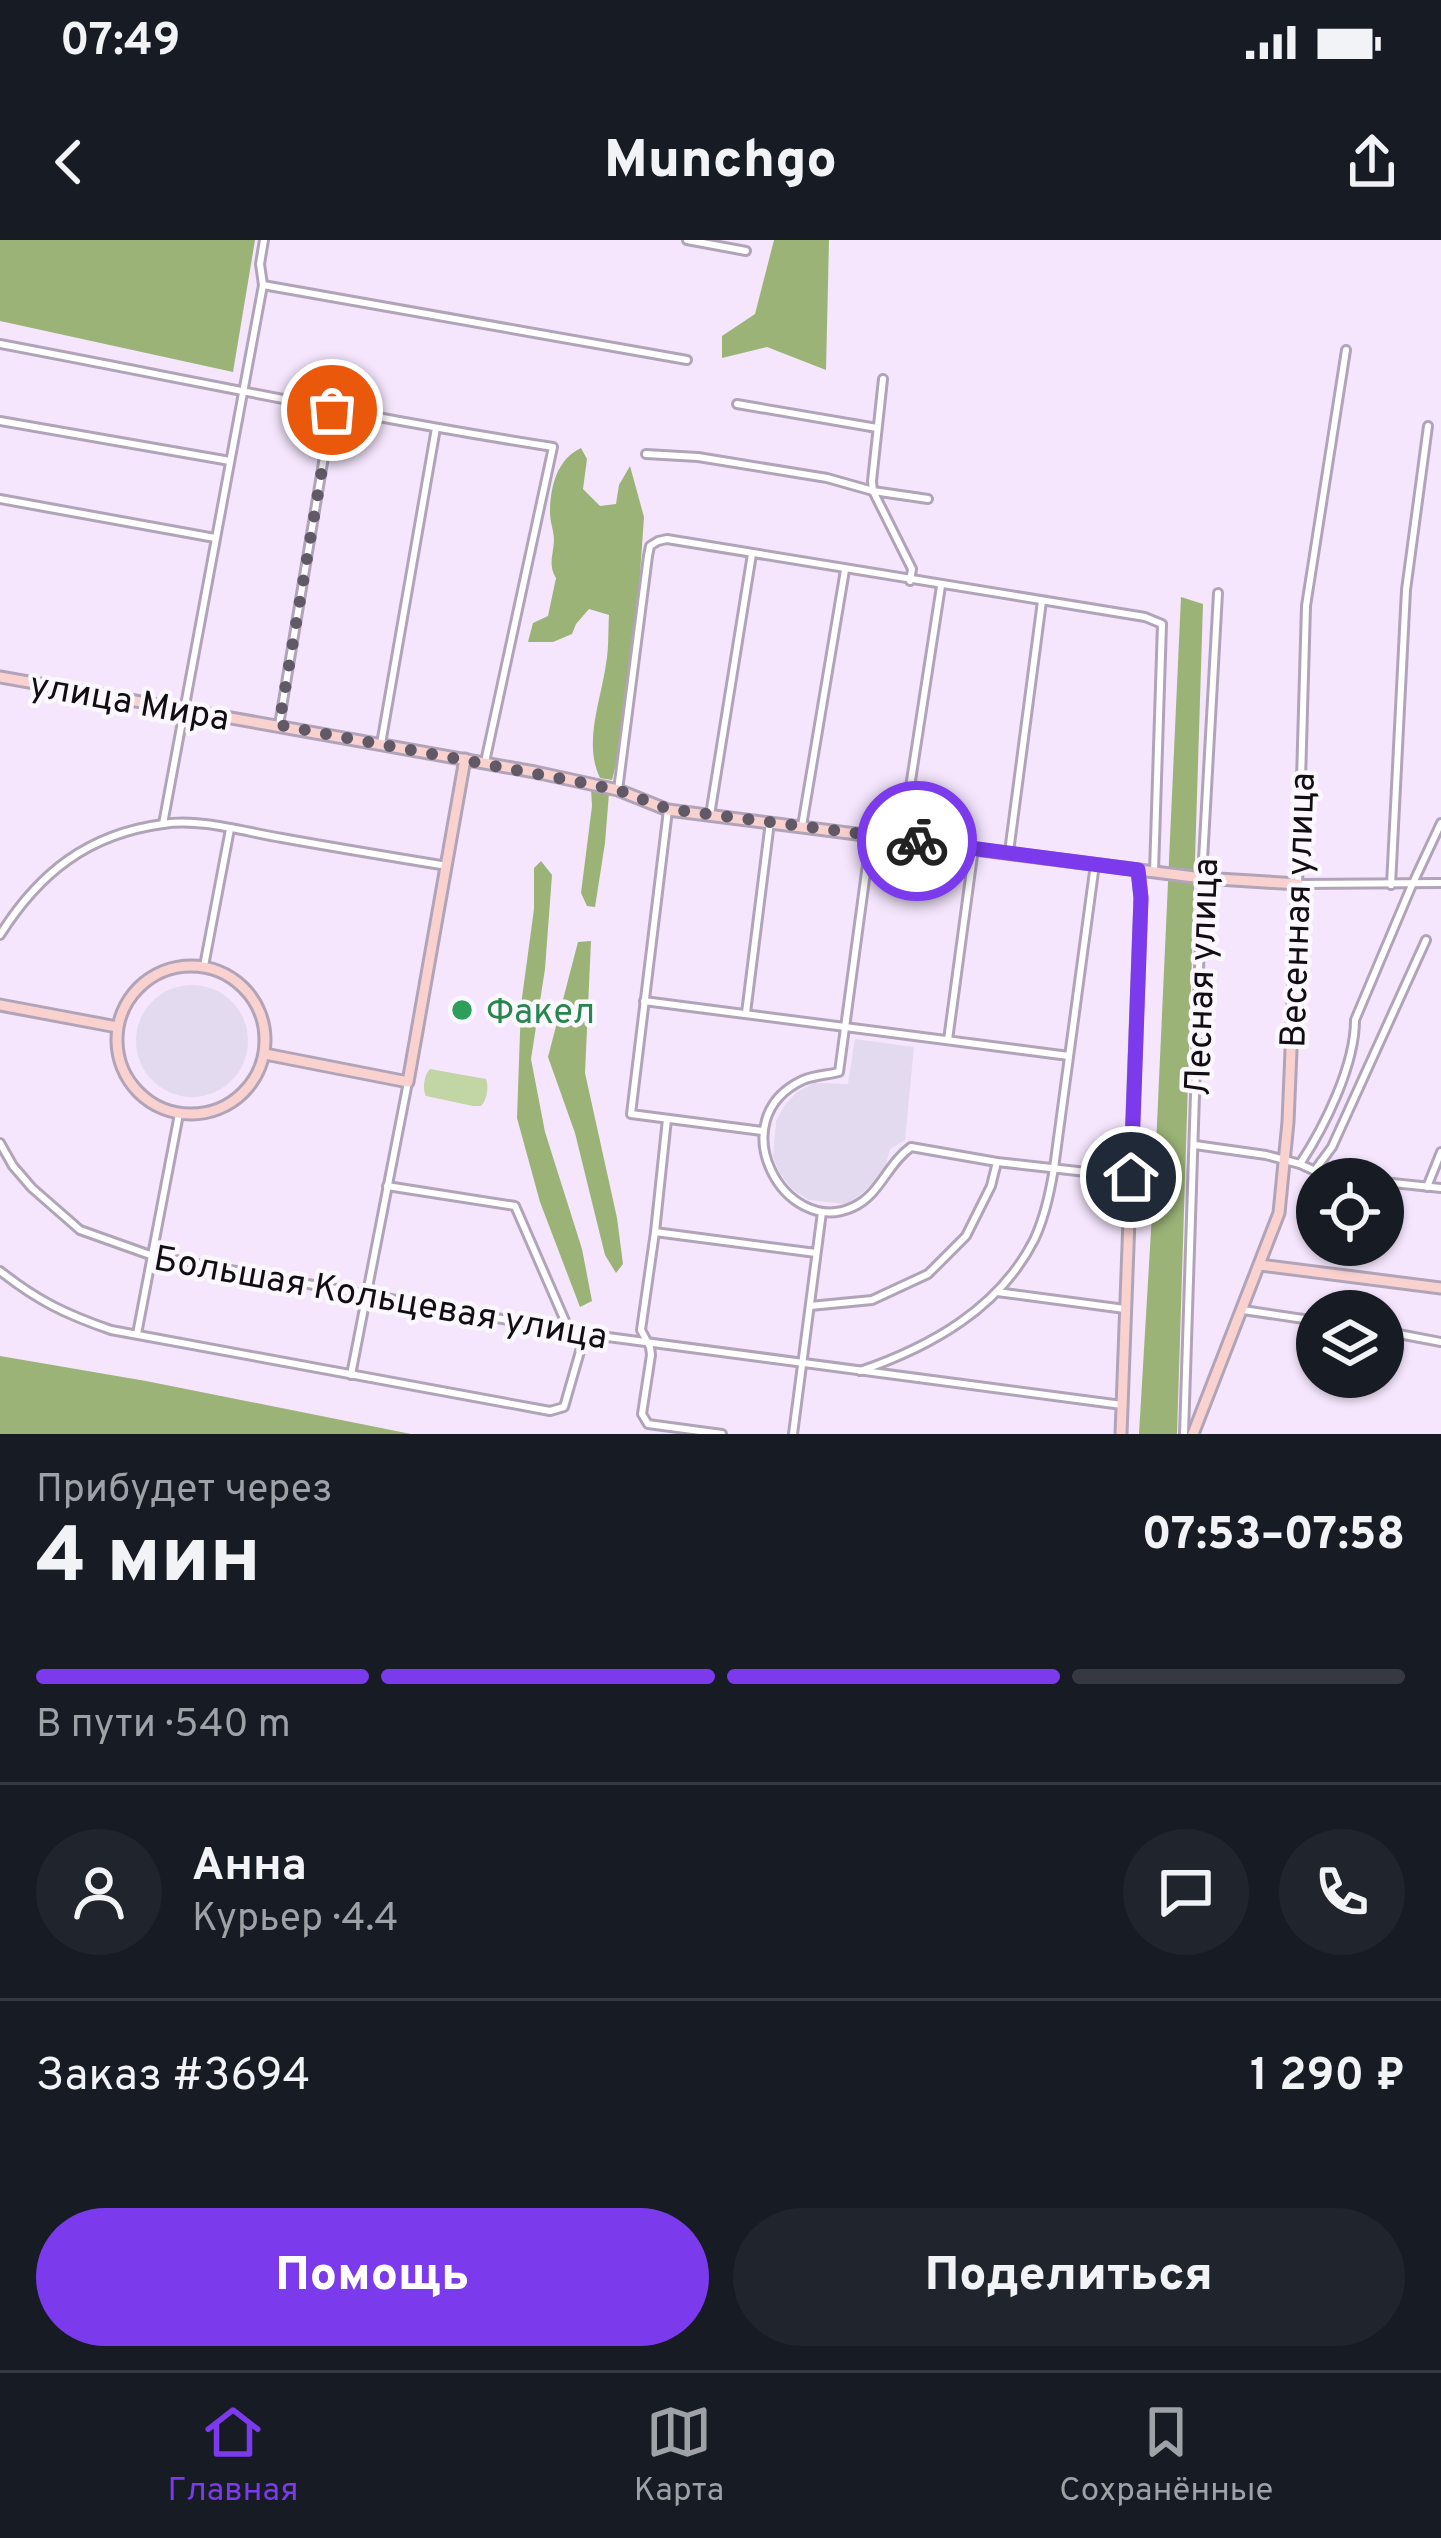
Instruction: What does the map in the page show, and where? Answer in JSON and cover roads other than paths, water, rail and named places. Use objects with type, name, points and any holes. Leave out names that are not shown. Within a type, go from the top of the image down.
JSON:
[{"type":"street","points":[[164,824],[245,390],[263,285],[260,264],[265,240]]},
{"type":"street","points":[[687,240],[746,251]]},
{"type":"street","points":[[263,285],[687,360]]},
{"type":"street","points":[[0,344],[332,410],[553,447],[485,762]]},
{"type":"street","name":"Весенная улица","points":[[1188,1434],[1279,1213],[1298,884],[1306,606],[1346,350]]},
{"type":"street","points":[[883,380],[873,491],[912,569],[910,581]]},
{"type":"street","points":[[737,404],[878,428]]},
{"type":"street","points":[[279,725],[332,410]]},
{"type":"street","points":[[0,421],[230,461]]},
{"type":"street","points":[[1391,885],[1404,620],[1428,427]]},
{"type":"street","points":[[381,744],[436,428]]},
{"type":"street","points":[[646,454],[698,457],[928,499]]},
{"type":"street","points":[[0,499],[215,538]]},
{"type":"street","points":[[616,790],[650,546],[667,539],[1144,617],[1162,624],[1154,872]]},
{"type":"street","points":[[710,814],[752,554]]},
{"type":"street","points":[[802,826],[845,570]]},
{"type":"street","points":[[902,839],[941,586]]},
{"type":"street","name":"Лесная улица","points":[[1188,1434],[1202,878],[1218,593]]},
{"type":"street","points":[[1009,852],[1042,601]]},
{"type":"street","name":"улица Мира","points":[[0,677],[485,762],[616,790],[668,809],[1202,878],[1298,884]]},
{"type":"street","points":[[351,1375],[465,759]]},
{"type":"street","points":[[668,809],[631,1114],[762,1132]]},
{"type":"street","points":[[746,1013],[770,821]]},
{"type":"street","points":[[1304,1158],[1341,1081],[1355,1043],[1355,1020],[1441,823]]},
{"type":"street","points":[[0,934],[18,906],[68,858],[122,834],[164,824],[230,829],[447,866]]},
{"type":"street","points":[[204,966],[230,829]]},
{"type":"street","points":[[871,835],[839,1072],[814,1076],[786,1090],[769,1114],[762,1132],[772,1176],[802,1203],[839,1212],[866,1200],[910,1147],[1131,1177]]},
{"type":"street","points":[[948,1040],[974,848]]},
{"type":"street","points":[[857,1372],[903,1356],[973,1314],[1016,1268],[1034,1239],[1054,1168],[1095,864]]},
{"type":"street","points":[[1121,1434],[1141,898],[1138,870]]},
{"type":"street","points":[[1298,884],[1441,883]]},
{"type":"street","points":[[1325,1158],[1426,940]]},
{"type":"street","points":[[204,966],[234,979],[254,1002],[263,1024],[265,1054],[249,1086],[233,1102],[215,1111],[179,1114],[156,1106],[126,1076],[118,1053],[117,1028],[129,1000],[143,984],[168,970],[204,966]]},
{"type":"street","points":[[644,1001],[1069,1056]]},
{"type":"street","points":[[0,1005],[117,1028]]},
{"type":"street","points":[[265,1054],[408,1082]]},
{"type":"street","points":[[1341,1081],[1359,1088]]},
{"type":"street","points":[[137,1335],[179,1114]]},
{"type":"street","points":[[667,1119],[641,1330],[651,1355],[642,1414],[649,1424],[722,1434]]},
{"type":"street","name":"Большая Кольцевая улица","points":[[0,1143],[32,1188],[80,1231],[153,1256],[585,1334],[1122,1405]]},
{"type":"street","points":[[1195,1145],[1296,1163]]},
{"type":"street","points":[[1427,1187],[1441,1152]]},
{"type":"street","points":[[809,1306],[872,1300],[928,1274],[966,1236],[998,1162]]},
{"type":"street","points":[[1404,1184],[1441,1188]]},
{"type":"street","points":[[387,1186],[515,1206],[569,1330]]},
{"type":"street","points":[[793,1434],[822,1211]]},
{"type":"street","points":[[656,1232],[816,1253]]},
{"type":"street","points":[[1260,1265],[1441,1288]]},
{"type":"street","points":[[0,1271],[35,1299],[111,1330],[556,1412],[566,1402],[585,1334]]},
{"type":"street","points":[[995,1292],[1125,1310]]},
{"type":"street","points":[[1241,1310],[1296,1319]]},
{"type":"street","points":[[1404,1335],[1441,1342]]},
{"type":"place","name":"Факел","points":[[462,1010]]}]
